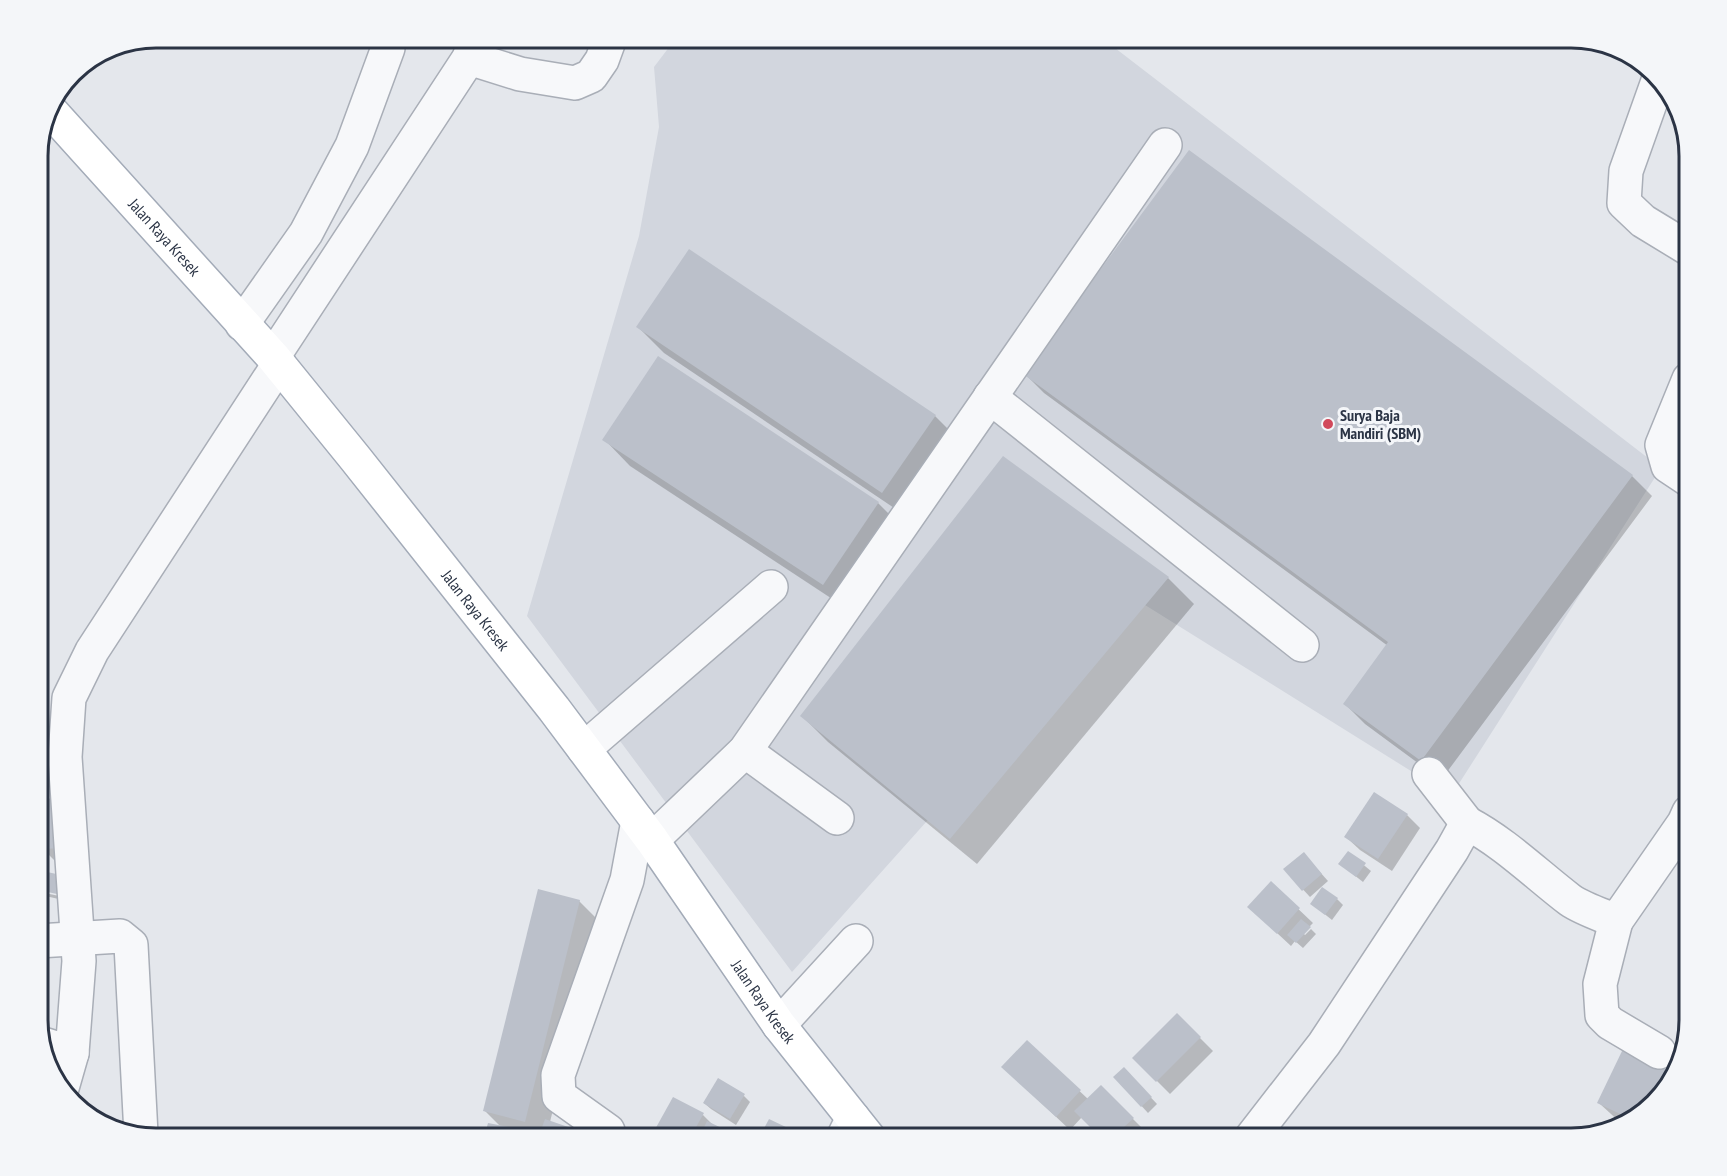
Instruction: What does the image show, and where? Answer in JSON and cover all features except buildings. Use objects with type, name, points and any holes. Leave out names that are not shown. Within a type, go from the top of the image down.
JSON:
[{"type":"main road","name":"Jalan Raya Kresek","points":[[56,116],[276,360],[584,749],[645,830],[852,1128]]},
{"type":"street","points":[[242,324],[306,232],[352,146],[388,48]]},
{"type":"street","points":[[60,1069],[57,1049],[79,961],[65,757],[69,698],[92,651],[472,48],[520,74],[575,83],[591,76],[602,60],[606,48]]},
{"type":"street","points":[[1655,89],[1626,171],[1624,203],[1643,221],[1679,243]]},
{"type":"street","points":[[605,1128],[559,1096],[558,1075],[645,830],[745,751],[1165,144]]},
{"type":"street","points":[[990,397],[1302,645]]},
{"type":"street","points":[[1679,404],[1662,445],[1668,466],[1679,473]]},
{"type":"street","points":[[584,749],[771,587]]},
{"type":"street","points":[[745,751],[837,818]]},
{"type":"street","points":[[1429,774],[1467,823],[1508,850],[1573,901],[1616,921]]},
{"type":"street","points":[[1259,1128],[1324,1044],[1452,850],[1467,823]]},
{"type":"street","points":[[1659,1052],[1610,1023],[1602,1015],[1600,984],[1616,921],[1679,830]]},
{"type":"street","points":[[48,940],[120,936],[131,945],[141,1127]]},
{"type":"street","points":[[779,1025],[856,941]]},
{"type":"shaded area","points":[[668,48],[1115,48],[1661,468],[1451,796],[1129,595],[792,972],[527,616],[639,236],[659,127],[654,67]]},
{"type":"place","name":"Surya Baja Mandiri (SBM)","points":[[1328,424]]}]
